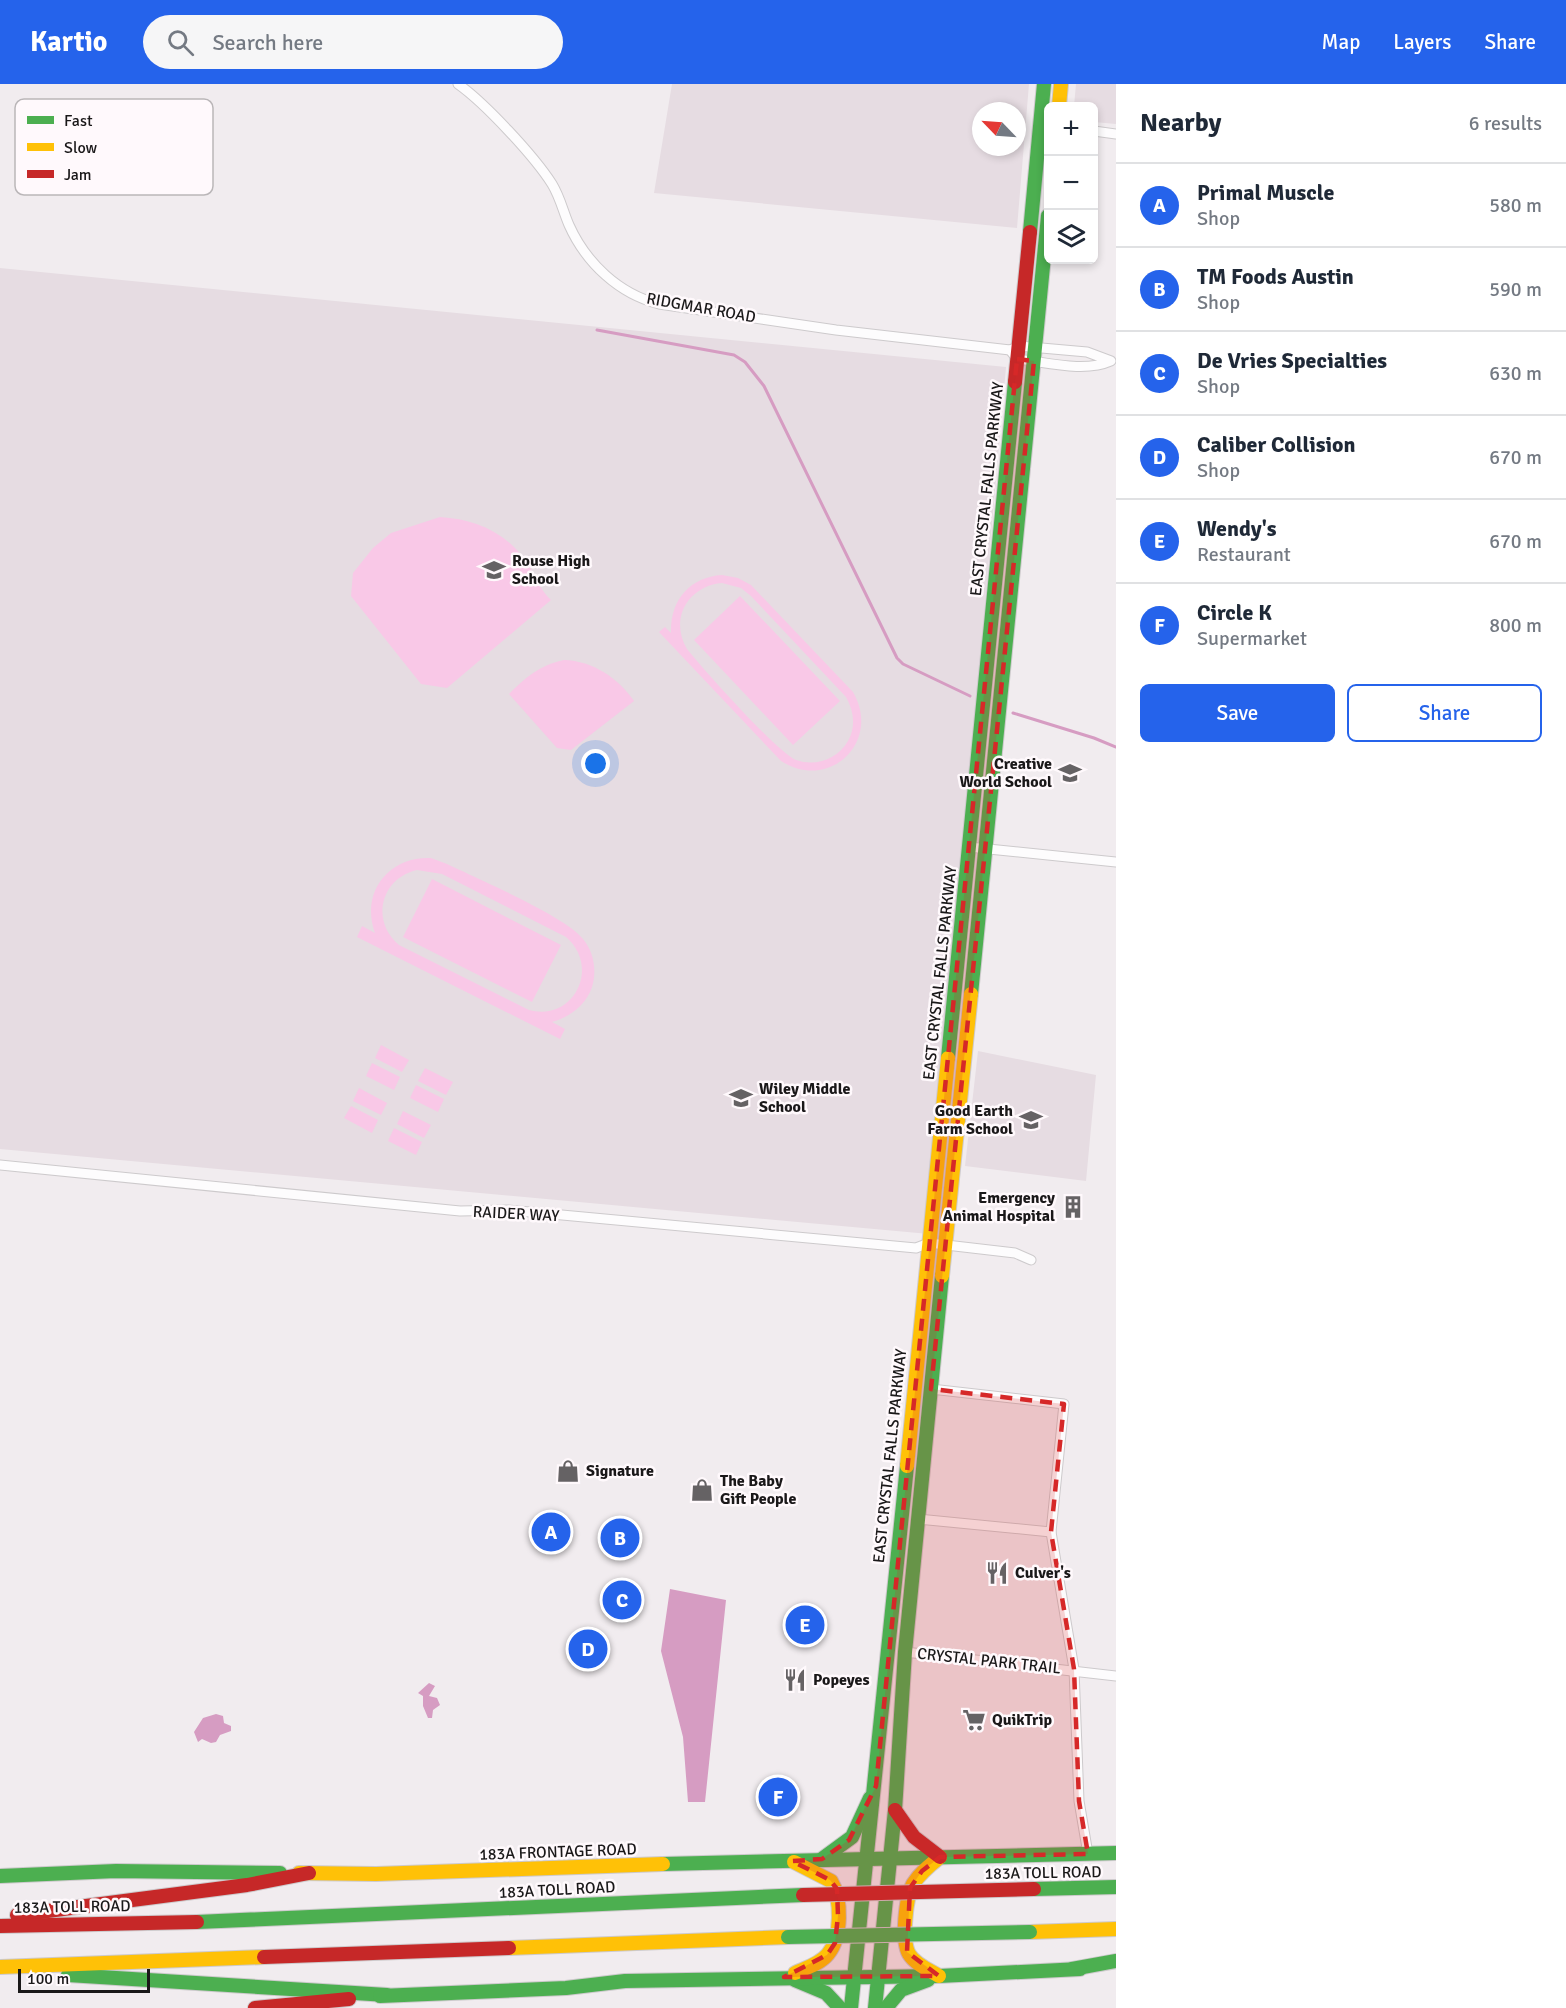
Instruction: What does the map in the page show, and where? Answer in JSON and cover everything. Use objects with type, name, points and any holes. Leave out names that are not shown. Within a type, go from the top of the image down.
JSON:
[{"type":"main road","name":"EAST CRYSTAL FALLS PARKWAY","points":[[1044,84],[1044,102]]},
{"type":"main road","points":[[1059,102],[1061,84]]},
{"type":"main road","name":"EAST CRYSTAL FALLS PARKWAY","points":[[851,2008],[876,1785],[879,1732],[950,1041],[1015,352],[1044,129]]},
{"type":"main road","name":"EAST CRYSTAL FALLS PARKWAY","points":[[875,2008],[894,1810],[904,1652],[1044,258]]},
{"type":"main road","points":[[988,650],[1006,648]]},
{"type":"main road","points":[[950,1041],[967,1042]]},
{"type":"main road","points":[[915,1387],[932,1389]]},
{"type":"main road","points":[[901,1518],[918,1519]]},
{"type":"main road","points":[[822,1859],[852,1837],[876,1785]]},
{"type":"main road","points":[[894,1810],[921,1845],[940,1857],[922,1871],[910,1888],[906,1929],[907,1952],[915,1962],[939,1976]]},
{"type":"main road","name":"183A FRONTAGE ROAD","points":[[0,1876],[116,1871],[309,1873],[506,1871],[822,1859],[1116,1853]]},
{"type":"main road","points":[[784,1977],[812,1966],[827,1955],[835,1943],[838,1916],[837,1889],[830,1880],[792,1861]]},
{"type":"main road","points":[[0,1918],[247,1885],[309,1873]]},
{"type":"main road","name":"183A TOLL ROAD","points":[[0,1926],[276,1919],[803,1895],[1116,1887]]},
{"type":"main road","points":[[0,1968],[788,1936],[1116,1929]]},
{"type":"main road","points":[[1072,1969],[1116,1961]]},
{"type":"main road","points":[[0,1968],[387,1995]]},
{"type":"main road","points":[[255,2008],[387,1995],[566,1988],[626,1981],[939,1976],[1116,1968]]},
{"type":"main road","points":[[886,2008],[901,1990],[939,1976]]},
{"type":"main road","points":[[784,1977],[826,1993],[840,2008]]},
{"type":"street","name":"RIDGMAR ROAD","points":[[458,84],[480,103],[544,173],[585,251],[608,278],[632,295],[659,304],[836,330],[1035,354]]},
{"type":"street","points":[[1098,132],[1116,134]]},
{"type":"street","points":[[1035,354],[1087,352],[1113,361]]},
{"type":"street","points":[[1035,354],[1100,366],[1113,361]]},
{"type":"street","points":[[969,847],[1116,862]]},
{"type":"street","name":"RAIDER WAY","points":[[0,1165],[460,1211],[508,1210],[916,1248],[929,1243],[1015,1252],[1031,1260]]},
{"type":"street","points":[[932,1389],[1065,1404],[1051,1532],[1074,1670],[1078,1801],[1088,1854]]},
{"type":"street","points":[[918,1519],[1051,1532]]},
{"type":"street","name":"CRYSTAL PARK TRAIL","points":[[904,1652],[1116,1676]]},
{"type":"highlighted area","points":[[1017,359],[1034,361],[931,1389],[1064,1404],[1051,1532],[1074,1669],[1079,1801],[1088,1854],[940,1857],[922,1871],[910,1888],[907,1952],[939,1976],[784,1977],[827,1955],[835,1943],[838,1916],[837,1889],[830,1880],[792,1861],[822,1859],[849,1840],[876,1786]]},
{"type":"shaded area","points":[[672,84],[1029,84],[1026,120],[1026,102],[972,102],[972,156],[1023,156],[1017,228],[654,193]]},
{"type":"shaded area","points":[[1076,84],[1116,84],[1116,124],[1098,122],[1098,102],[1074,102]]},
{"type":"shaded area","name":"Rouse High School","points":[[0,268],[1006,367],[929,1234],[0,1149]]},
{"type":"shaded area","points":[[440,517],[475,523],[506,540],[523,557],[551,600],[447,688],[421,684],[351,596],[353,573],[373,548],[391,533]]},
{"type":"shaded area","points":[[722,575],[738,578],[751,585],[853,692],[860,711],[861,728],[856,744],[846,757],[833,766],[817,770],[799,769],[781,761],[659,632],[665,627],[671,633],[674,610],[684,592],[700,580]],"holes":[[[722,583],[741,588],[846,697],[852,713],[852,730],[844,747],[832,757],[811,763],[796,760],[787,754],[740,709],[687,649],[680,626],[681,616],[691,597],[710,585]]]},
{"type":"shaded area","points":[[740,596],[840,701],[793,745],[694,640]]},
{"type":"shaded area","points":[[564,660],[595,667],[604,672],[634,701],[571,750],[557,748],[509,694],[534,672]]},
{"type":"shaded area","points":[[431,858],[499,888],[559,920],[574,930],[587,944],[592,956],[594,981],[581,1005],[565,1017],[552,1022],[565,1029],[560,1039],[357,937],[362,926],[375,933],[371,918],[372,904],[375,891],[382,879],[402,863]],"holes":[[[417,870],[442,874],[566,937],[576,949],[581,963],[582,976],[570,1000],[559,1008],[545,1012],[529,1010],[399,945],[390,935],[382,913],[388,891],[395,882]]]},
{"type":"shaded area","points":[[432,879],[561,945],[532,1002],[403,937]]},
{"type":"shaded area","points":[[381,1045],[409,1060],[402,1072],[375,1058]]},
{"type":"shaded area","name":"Good Earth Farm School","points":[[978,1051],[1096,1075],[1086,1181],[965,1166]]},
{"type":"shaded area","points":[[372,1063],[400,1077],[394,1090],[366,1076]]},
{"type":"shaded area","points":[[425,1068],[453,1082],[446,1095],[418,1081]]},
{"type":"shaded area","points":[[416,1085],[444,1099],[438,1112],[410,1098]]},
{"type":"shaded area","points":[[359,1088],[387,1103],[381,1115],[353,1101]]},
{"type":"shaded area","points":[[351,1106],[378,1120],[372,1133],[344,1118]]},
{"type":"shaded area","points":[[403,1111],[431,1125],[424,1138],[397,1124]]},
{"type":"shaded area","points":[[394,1128],[422,1142],[416,1155],[388,1141]]},
{"type":"shaded area","points":[[670,1589],[726,1600],[705,1802],[688,1802],[683,1737],[661,1651]]},
{"type":"shaded area","points":[[429,1683],[435,1686],[429,1696],[437,1698],[440,1705],[433,1710],[432,1718],[428,1718],[423,1706],[423,1696],[418,1693]]},
{"type":"shaded area","points":[[216,1714],[223,1716],[224,1723],[231,1726],[231,1731],[220,1735],[216,1742],[211,1743],[202,1739],[198,1742],[194,1732],[203,1718]]},
{"type":"waterway","points":[[597,330],[734,355],[745,362],[764,386],[897,658],[903,664],[970,696]]},
{"type":"waterway","points":[[1013,713],[1116,747]]},
{"type":"traffic: fast","points":[[1030,232],[1044,84]]},
{"type":"traffic: fast","points":[[971,994],[1044,256]]},
{"type":"traffic: fast","points":[[948,1058],[1015,382]]},
{"type":"traffic: fast","points":[[875,2008],[895,1810],[905,1652],[942,1276]]},
{"type":"traffic: fast","points":[[851,2008],[907,1466]]},
{"type":"traffic: fast","points":[[822,1859],[852,1837],[870,1798]]},
{"type":"traffic: fast","points":[[663,1864],[1116,1853]]},
{"type":"traffic: fast","points":[[0,1876],[116,1871],[280,1873]]},
{"type":"traffic: fast","points":[[1034,1889],[1116,1887]]},
{"type":"traffic: fast","points":[[197,1922],[803,1895]]},
{"type":"traffic: fast","points":[[788,1937],[1030,1932]]},
{"type":"traffic: fast","points":[[1072,1969],[1116,1961]]},
{"type":"traffic: fast","points":[[380,1996],[566,1988],[625,1981],[939,1976],[1080,1969]]},
{"type":"traffic: fast","points":[[68,1975],[387,1995]]},
{"type":"traffic: fast","points":[[795,1980],[826,1993],[840,2008]]},
{"type":"traffic: fast","points":[[886,2008],[901,1990],[928,1980]]},
{"type":"traffic: slow","points":[[1059,102],[1061,84]]},
{"type":"traffic: slow","points":[[942,1276],[971,994]]},
{"type":"traffic: slow","points":[[907,1466],[948,1058]]},
{"type":"traffic: slow","points":[[939,1976],[918,1964],[909,1954],[905,1929],[910,1890],[922,1873],[940,1857]]},
{"type":"traffic: slow","points":[[794,1862],[831,1881],[839,1908],[838,1928],[833,1947],[817,1963],[795,1973]]},
{"type":"traffic: slow","points":[[299,1873],[376,1874],[663,1864]]},
{"type":"traffic: slow","points":[[1030,1932],[1116,1929]]},
{"type":"traffic: slow","points":[[509,1948],[788,1937]]},
{"type":"traffic: slow","points":[[0,1967],[264,1957]]},
{"type":"traffic: jam","points":[[1015,382],[1030,232]]},
{"type":"traffic: jam","points":[[895,1810],[914,1837],[940,1857]]},
{"type":"traffic: jam","points":[[17,1915],[247,1885],[309,1873]]},
{"type":"traffic: jam","points":[[803,1895],[1034,1889]]},
{"type":"traffic: jam","points":[[0,1926],[197,1922]]},
{"type":"traffic: jam","points":[[264,1957],[509,1948]]},
{"type":"traffic: jam","points":[[255,2008],[349,1999]]},
{"type":"place","name":"Rouse High School","points":[[494,570]]},
{"type":"place","name":"Creative World School","points":[[1070,773]]},
{"type":"place","name":"Wiley Middle School","points":[[741,1098]]},
{"type":"place","name":"Good Earth Farm School","points":[[1031,1120]]},
{"type":"place","name":"Emergency Animal Hospital","points":[[1073,1207]]},
{"type":"place","name":"Signature","points":[[568,1471]]},
{"type":"place","name":"The Baby Gift People","points":[[702,1490]]},
{"type":"place","name":"Primal Muscle","points":[[551,1532]]},
{"type":"place","name":"TM Foods Austin","points":[[620,1538]]},
{"type":"place","name":"Culver's","points":[[997,1573]]},
{"type":"place","name":"De Vries Specialties","points":[[622,1600]]},
{"type":"place","name":"Wendy's","points":[[805,1625]]},
{"type":"place","name":"Caliber Collision","points":[[588,1649]]},
{"type":"place","name":"Popeyes","points":[[795,1680]]},
{"type":"place","name":"QuikTrip","points":[[974,1720]]},
{"type":"place","name":"Circle K","points":[[778,1797]]}]
